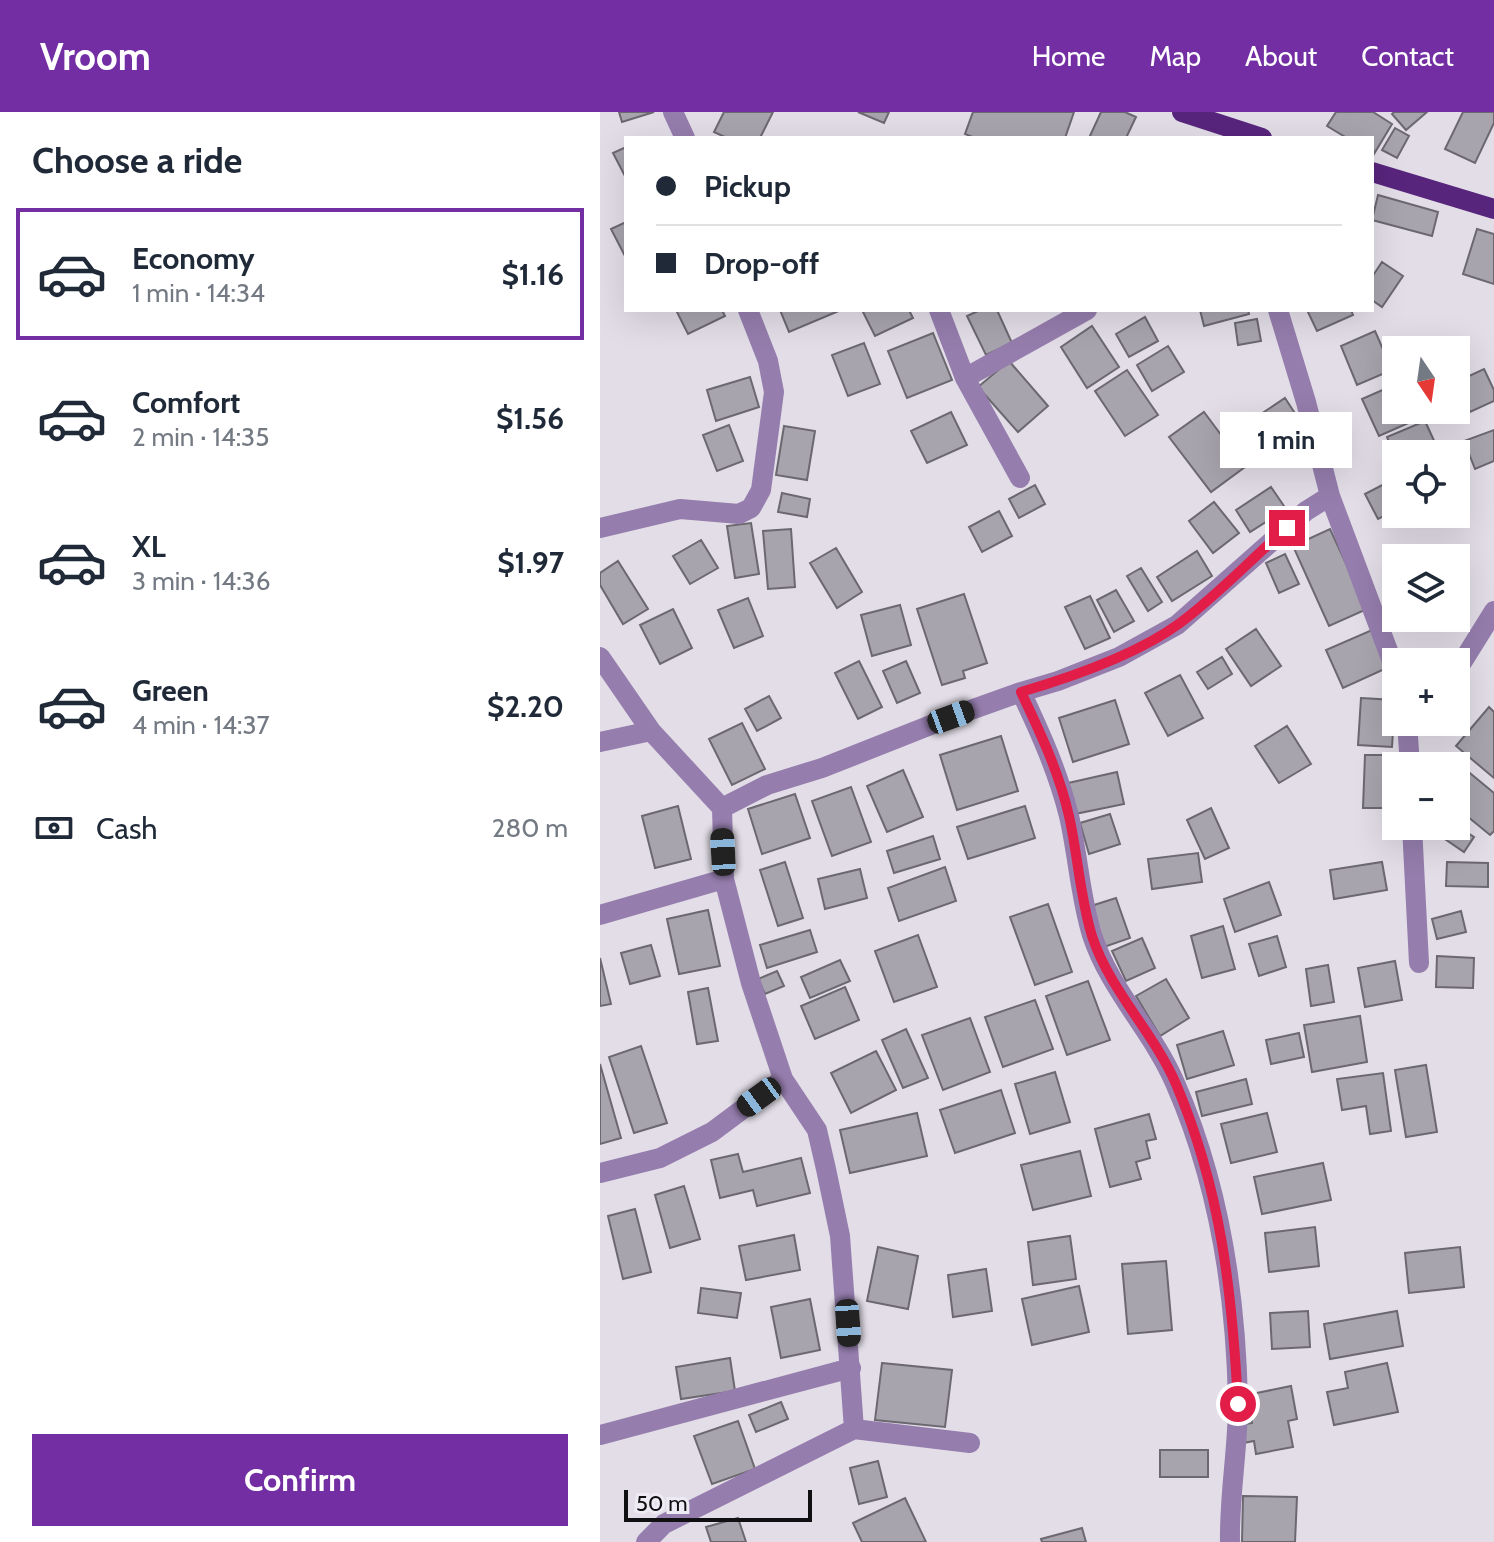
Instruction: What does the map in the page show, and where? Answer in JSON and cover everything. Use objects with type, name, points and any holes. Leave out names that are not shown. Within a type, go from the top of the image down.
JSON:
[{"type":"main road","points":[[1182,112],[1214,130],[1250,136]]},
{"type":"main road","points":[[1374,173],[1494,209]]},
{"type":"street","points":[[673,112],[684,136]]},
{"type":"street","points":[[600,528],[680,509],[739,514],[751,508],[761,490],[774,392],[768,361],[749,312]]},
{"type":"street","points":[[940,312],[965,378],[1020,478]]},
{"type":"street","points":[[965,378],[1083,312]]},
{"type":"street","points":[[1279,312],[1330,496],[1387,648]]},
{"type":"street","points":[[722,808],[767,785],[822,768],[1119,657],[1177,625],[1306,511],[1330,496]]},
{"type":"street","points":[[1470,650],[1494,611]]},
{"type":"street","points":[[600,657],[651,731],[722,808],[724,879],[755,996],[783,1079],[817,1130],[826,1169],[840,1236],[854,1429]]},
{"type":"street","points":[[1021,692],[1042,735],[1060,784],[1092,936],[1114,985],[1176,1083],[1219,1223],[1230,1282],[1238,1404],[1230,1542]]},
{"type":"street","points":[[600,742],[651,731]]},
{"type":"street","points":[[1413,840],[1419,963]]},
{"type":"street","points":[[600,915],[724,879]]},
{"type":"street","points":[[600,1173],[660,1158],[712,1132],[783,1079]]},
{"type":"street","points":[[600,1435],[851,1368]]},
{"type":"street","points":[[646,1542],[664,1524],[854,1429],[970,1443]]},
{"type":"building","points":[[619,112],[654,112],[622,122]]},
{"type":"building","points":[[724,112],[773,112],[761,136],[723,136],[714,132]]},
{"type":"building","points":[[858,112],[889,112],[884,123]]},
{"type":"building","points":[[973,112],[1074,112],[1066,136],[965,134]]},
{"type":"building","points":[[1101,112],[1125,112],[1136,117],[1127,136],[1090,136]]},
{"type":"building","points":[[1336,112],[1373,112],[1392,124],[1374,154],[1374,136],[1344,136],[1327,126]]},
{"type":"building","points":[[1427,112],[1406,130],[1392,114]]},
{"type":"building","points":[[1463,112],[1494,112],[1494,123],[1475,163],[1445,149]]},
{"type":"building","points":[[1395,128],[1409,136],[1397,158],[1382,150]]},
{"type":"building","points":[[624,148],[624,174],[613,153]]},
{"type":"building","points":[[1378,195],[1438,212],[1432,236],[1374,221]]},
{"type":"building","points":[[624,223],[624,254],[611,229]]},
{"type":"building","points":[[1477,229],[1494,234],[1494,284],[1463,274]]},
{"type":"building","points":[[1382,262],[1403,276],[1382,307],[1374,301],[1374,274]]},
{"type":"building","points":[[677,312],[723,312],[725,316],[688,334]]},
{"type":"building","points":[[781,312],[836,312],[789,332]]},
{"type":"building","points":[[863,312],[910,312],[913,318],[875,336]]},
{"type":"building","points":[[976,312],[998,312],[1012,343],[986,355],[967,316]]},
{"type":"building","points":[[1200,312],[1248,312],[1249,314],[1204,326]]},
{"type":"building","points":[[1308,312],[1352,312],[1353,315],[1317,331]]},
{"type":"building","points":[[1145,317],[1158,341],[1129,357],[1116,334]]},
{"type":"building","points":[[1257,319],[1261,341],[1238,345],[1235,323]]},
{"type":"building","points":[[1092,326],[1119,367],[1087,388],[1061,347]]},
{"type":"building","points":[[1375,331],[1382,347],[1382,374],[1357,385],[1341,346]]},
{"type":"building","points":[[933,333],[952,380],[907,398],[888,351]]},
{"type":"building","points":[[864,343],[880,384],[848,396],[832,355]]},
{"type":"building","points":[[1168,346],[1184,372],[1152,391],[1137,365]]},
{"type":"building","points":[[1009,361],[1048,406],[1018,432],[978,387]]},
{"type":"building","points":[[1484,369],[1494,390],[1494,401],[1470,412],[1470,376]]},
{"type":"building","points":[[1127,370],[1158,415],[1125,436],[1095,391]]},
{"type":"building","points":[[750,377],[759,407],[716,421],[707,390]]},
{"type":"building","points":[[1382,390],[1382,424],[1406,424],[1379,436],[1362,399]]},
{"type":"building","points":[[1285,398],[1300,421],[1276,437],[1261,414]]},
{"type":"building","points":[[951,412],[967,445],[927,463],[911,431]]},
{"type":"building","points":[[1204,412],[1245,467],[1211,492],[1169,437]]},
{"type":"building","points":[[1418,424],[1426,424],[1434,440],[1388,440],[1387,437]]},
{"type":"building","points":[[729,425],[743,461],[717,471],[703,435]]},
{"type":"building","points":[[784,426],[815,431],[807,480],[776,475]]},
{"type":"building","points":[[1494,430],[1494,461],[1475,469],[1470,456],[1470,440],[1467,440]]},
{"type":"building","points":[[1035,485],[1045,504],[1019,518],[1009,499]]},
{"type":"building","points":[[1382,485],[1382,517],[1378,519],[1365,494]]},
{"type":"building","points":[[1271,487],[1286,509],[1250,532],[1236,510]]},
{"type":"building","points":[[782,493],[810,499],[807,517],[778,512]]},
{"type":"building","points":[[1214,502],[1239,533],[1213,553],[1189,521]]},
{"type":"building","points":[[999,511],[1012,536],[982,552],[969,527]]},
{"type":"building","points":[[751,523],[759,574],[735,578],[727,526]]},
{"type":"building","points":[[791,529],[795,587],[768,589],[763,531]]},
{"type":"building","points":[[1330,529],[1367,609],[1329,626],[1293,546]]},
{"type":"building","points":[[701,540],[718,568],[690,584],[673,556]]},
{"type":"building","points":[[836,548],[862,592],[837,608],[810,563]]},
{"type":"building","points":[[1197,551],[1212,576],[1172,601],[1157,577]]},
{"type":"building","points":[[1285,554],[1299,584],[1279,593],[1266,563]]},
{"type":"building","points":[[618,561],[648,609],[623,624],[600,585],[600,573]]},
{"type":"building","points":[[1141,568],[1162,602],[1148,611],[1127,576]]},
{"type":"building","points":[[1116,590],[1134,621],[1114,632],[1097,600]]},
{"type":"building","points":[[964,594],[987,663],[963,671],[965,678],[942,685],[917,609]]},
{"type":"building","points":[[1090,596],[1110,638],[1085,649],[1065,607]]},
{"type":"building","points":[[748,598],[763,636],[734,648],[718,610]]},
{"type":"building","points":[[900,605],[911,645],[872,656],[861,615]]},
{"type":"building","points":[[673,609],[692,648],[660,664],[640,625]]},
{"type":"building","points":[[1256,629],[1281,666],[1251,686],[1226,649]]},
{"type":"building","points":[[1372,630],[1382,652],[1382,670],[1343,688],[1326,650]]},
{"type":"building","points":[[1222,657],[1232,674],[1208,689],[1197,672]]},
{"type":"building","points":[[859,661],[882,707],[858,719],[835,673]]},
{"type":"building","points":[[906,661],[920,693],[897,703],[883,671]]},
{"type":"building","points":[[1180,675],[1203,718],[1168,736],[1145,693]]},
{"type":"building","points":[[769,696],[781,718],[757,731],[745,709]]},
{"type":"building","points":[[1361,698],[1382,699],[1382,736],[1393,736],[1392,747],[1358,745]]},
{"type":"building","points":[[1115,700],[1129,744],[1073,762],[1059,718]]},
{"type":"building","points":[[1489,707],[1494,712],[1494,778],[1470,758],[1470,752],[1463,752],[1456,746],[1464,736],[1470,736],[1470,729]]},
{"type":"building","points":[[742,723],[765,769],[732,785],[709,739]]},
{"type":"building","points":[[1287,726],[1311,764],[1279,783],[1255,746]]},
{"type":"building","points":[[1001,736],[1018,791],[957,810],[940,755]]},
{"type":"building","points":[[1365,755],[1382,755],[1382,808],[1363,808]]},
{"type":"building","points":[[903,770],[923,817],[887,832],[867,786]]},
{"type":"building","points":[[1117,772],[1124,804],[1075,814],[1068,783]]},
{"type":"building","points":[[1470,773],[1494,793],[1494,831],[1490,835],[1470,819]]},
{"type":"building","points":[[851,787],[871,842],[832,856],[812,801]]},
{"type":"building","points":[[795,794],[810,838],[762,854],[748,809]]},
{"type":"building","points":[[678,806],[691,859],[655,868],[642,816]]},
{"type":"building","points":[[1025,806],[1035,838],[968,859],[957,827]]},
{"type":"building","points":[[1211,808],[1229,848],[1205,859],[1187,820]]},
{"type":"building","points":[[1110,814],[1120,844],[1089,854],[1080,823]]},
{"type":"building","points":[[1470,834],[1474,837],[1464,852],[1446,840],[1470,840]]},
{"type":"building","points":[[933,836],[940,859],[894,873],[887,851]]},
{"type":"building","points":[[1198,853],[1202,882],[1152,889],[1148,859]]},
{"type":"building","points":[[785,862],[803,918],[778,926],[760,870]]},
{"type":"building","points":[[1382,862],[1387,890],[1334,899],[1330,870]]},
{"type":"building","points":[[1447,862],[1488,863],[1488,887],[1446,886]]},
{"type":"building","points":[[945,867],[956,901],[899,921],[888,888]]},
{"type":"building","points":[[860,869],[867,898],[825,909],[818,879]]},
{"type":"building","points":[[1269,882],[1281,915],[1235,932],[1224,899]]},
{"type":"building","points":[[1116,898],[1130,938],[1104,947],[1091,906]]},
{"type":"building","points":[[1048,904],[1072,972],[1035,985],[1010,917]]},
{"type":"building","points":[[708,910],[720,966],[679,974],[667,919]]},
{"type":"building","points":[[1461,911],[1466,932],[1437,939],[1432,919]]},
{"type":"building","points":[[1223,926],[1235,969],[1202,978],[1191,936]]},
{"type":"building","points":[[810,930],[817,952],[767,968],[760,945]]},
{"type":"building","points":[[918,935],[937,987],[894,1002],[875,951]]},
{"type":"building","points":[[1277,936],[1286,967],[1259,976],[1249,944]]},
{"type":"building","points":[[1142,938],[1155,968],[1126,981],[1112,951]]},
{"type":"building","points":[[651,945],[660,976],[630,984],[621,953]]},
{"type":"building","points":[[1437,956],[1474,958],[1473,988],[1436,987]]},
{"type":"building","points":[[600,958],[611,1004],[600,1006]]},
{"type":"building","points":[[840,960],[850,981],[810,998],[801,977]]},
{"type":"building","points":[[1395,961],[1402,1000],[1365,1007],[1358,968]]},
{"type":"building","points":[[1328,965],[1334,1002],[1311,1006],[1306,969]]},
{"type":"building","points":[[777,971],[784,986],[765,994],[758,979]]},
{"type":"building","points":[[1166,979],[1189,1018],[1160,1036],[1136,996]]},
{"type":"building","points":[[1088,981],[1110,1040],[1067,1055],[1046,996]]},
{"type":"building","points":[[845,987],[859,1020],[815,1039],[801,1006]]},
{"type":"building","points":[[708,988],[718,1041],[697,1044],[688,992]]},
{"type":"building","points":[[1035,1000],[1053,1049],[1003,1067],[985,1017]]},
{"type":"building","points":[[1360,1016],[1367,1062],[1312,1072],[1304,1025]]},
{"type":"building","points":[[970,1018],[990,1072],[943,1090],[922,1035]]},
{"type":"building","points":[[906,1029],[928,1078],[903,1088],[882,1040]]},
{"type":"building","points":[[1223,1031],[1234,1065],[1187,1079],[1177,1045]]},
{"type":"building","points":[[1299,1033],[1304,1057],[1271,1064],[1266,1040]]},
{"type":"building","points":[[641,1046],[667,1123],[634,1133],[609,1057]]},
{"type":"building","points":[[876,1051],[896,1090],[851,1113],[831,1073]]},
{"type":"building","points":[[600,1064],[621,1138],[600,1144]]},
{"type":"building","points":[[1426,1065],[1437,1132],[1406,1137],[1395,1070]]},
{"type":"building","points":[[1055,1072],[1070,1122],[1030,1134],[1015,1084]]},
{"type":"building","points":[[1383,1073],[1391,1131],[1370,1134],[1366,1106],[1342,1110],[1337,1079]]},
{"type":"building","points":[[1246,1079],[1252,1104],[1202,1116],[1196,1092]]},
{"type":"building","points":[[1001,1090],[1015,1133],[955,1153],[940,1110]]},
{"type":"building","points":[[917,1113],[927,1156],[850,1173],[840,1130]]},
{"type":"building","points":[[1267,1113],[1277,1152],[1231,1163],[1221,1124]]},
{"type":"building","points":[[1149,1114],[1156,1139],[1146,1141],[1150,1158],[1136,1162],[1141,1179],[1110,1187],[1095,1129]]},
{"type":"building","points":[[1080,1151],[1091,1196],[1033,1210],[1021,1165]]},
{"type":"building","points":[[738,1154],[743,1172],[801,1158],[810,1193],[757,1206],[753,1190],[720,1198],[711,1160]]},
{"type":"building","points":[[1323,1163],[1331,1200],[1262,1214],[1254,1177]]},
{"type":"building","points":[[684,1186],[700,1239],[670,1248],[655,1195]]},
{"type":"building","points":[[635,1209],[651,1272],[623,1279],[608,1216]]},
{"type":"building","points":[[1315,1227],[1319,1266],[1269,1272],[1265,1233]]},
{"type":"building","points":[[794,1235],[800,1270],[746,1280],[739,1246]]},
{"type":"building","points":[[1070,1236],[1076,1279],[1033,1285],[1028,1242]]},
{"type":"building","points":[[878,1247],[918,1256],[908,1309],[867,1301]]},
{"type":"building","points":[[1460,1247],[1464,1287],[1409,1293],[1405,1253]]},
{"type":"building","points":[[1166,1261],[1172,1330],[1128,1334],[1122,1264]]},
{"type":"building","points":[[986,1269],[992,1311],[953,1317],[948,1275]]},
{"type":"building","points":[[1079,1286],[1089,1332],[1032,1345],[1022,1299]]},
{"type":"building","points":[[701,1288],[741,1293],[737,1318],[698,1313]]},
{"type":"building","points":[[810,1299],[820,1350],[781,1358],[771,1307]]},
{"type":"building","points":[[1308,1311],[1310,1347],[1272,1349],[1270,1313]]},
{"type":"building","points":[[1397,1311],[1403,1346],[1330,1359],[1324,1324]]},
{"type":"building","points":[[730,1358],[735,1391],[681,1399],[676,1367]]},
{"type":"building","points":[[882,1363],[952,1370],[945,1427],[875,1420]]},
{"type":"building","points":[[1387,1363],[1398,1412],[1334,1425],[1327,1392],[1348,1388],[1345,1372]]},
{"type":"building","points":[[1291,1386],[1297,1419],[1288,1421],[1293,1447],[1256,1454],[1254,1441],[1243,1443],[1240,1425],[1252,1423],[1247,1395]]},
{"type":"building","points":[[781,1402],[788,1419],[756,1432],[749,1415]]},
{"type":"building","points":[[738,1421],[755,1469],[712,1484],[694,1436]]},
{"type":"building","points":[[1160,1450],[1208,1450],[1208,1477],[1160,1477]]},
{"type":"building","points":[[878,1461],[887,1497],[859,1504],[850,1468]]},
{"type":"building","points":[[1243,1496],[1297,1497],[1295,1542],[1242,1542]]},
{"type":"building","points":[[905,1498],[926,1542],[862,1542],[853,1523]]},
{"type":"building","points":[[738,1518],[746,1542],[711,1542],[706,1527]]},
{"type":"building","points":[[1082,1528],[1086,1542],[1042,1542],[1041,1539]]},
{"type":"route","points":[[1238,1404],[1230,1282],[1208,1179],[1176,1083],[1114,985],[1092,936],[1060,784],[1042,735],[1021,692],[1119,657],[1177,625],[1287,528]]}]
